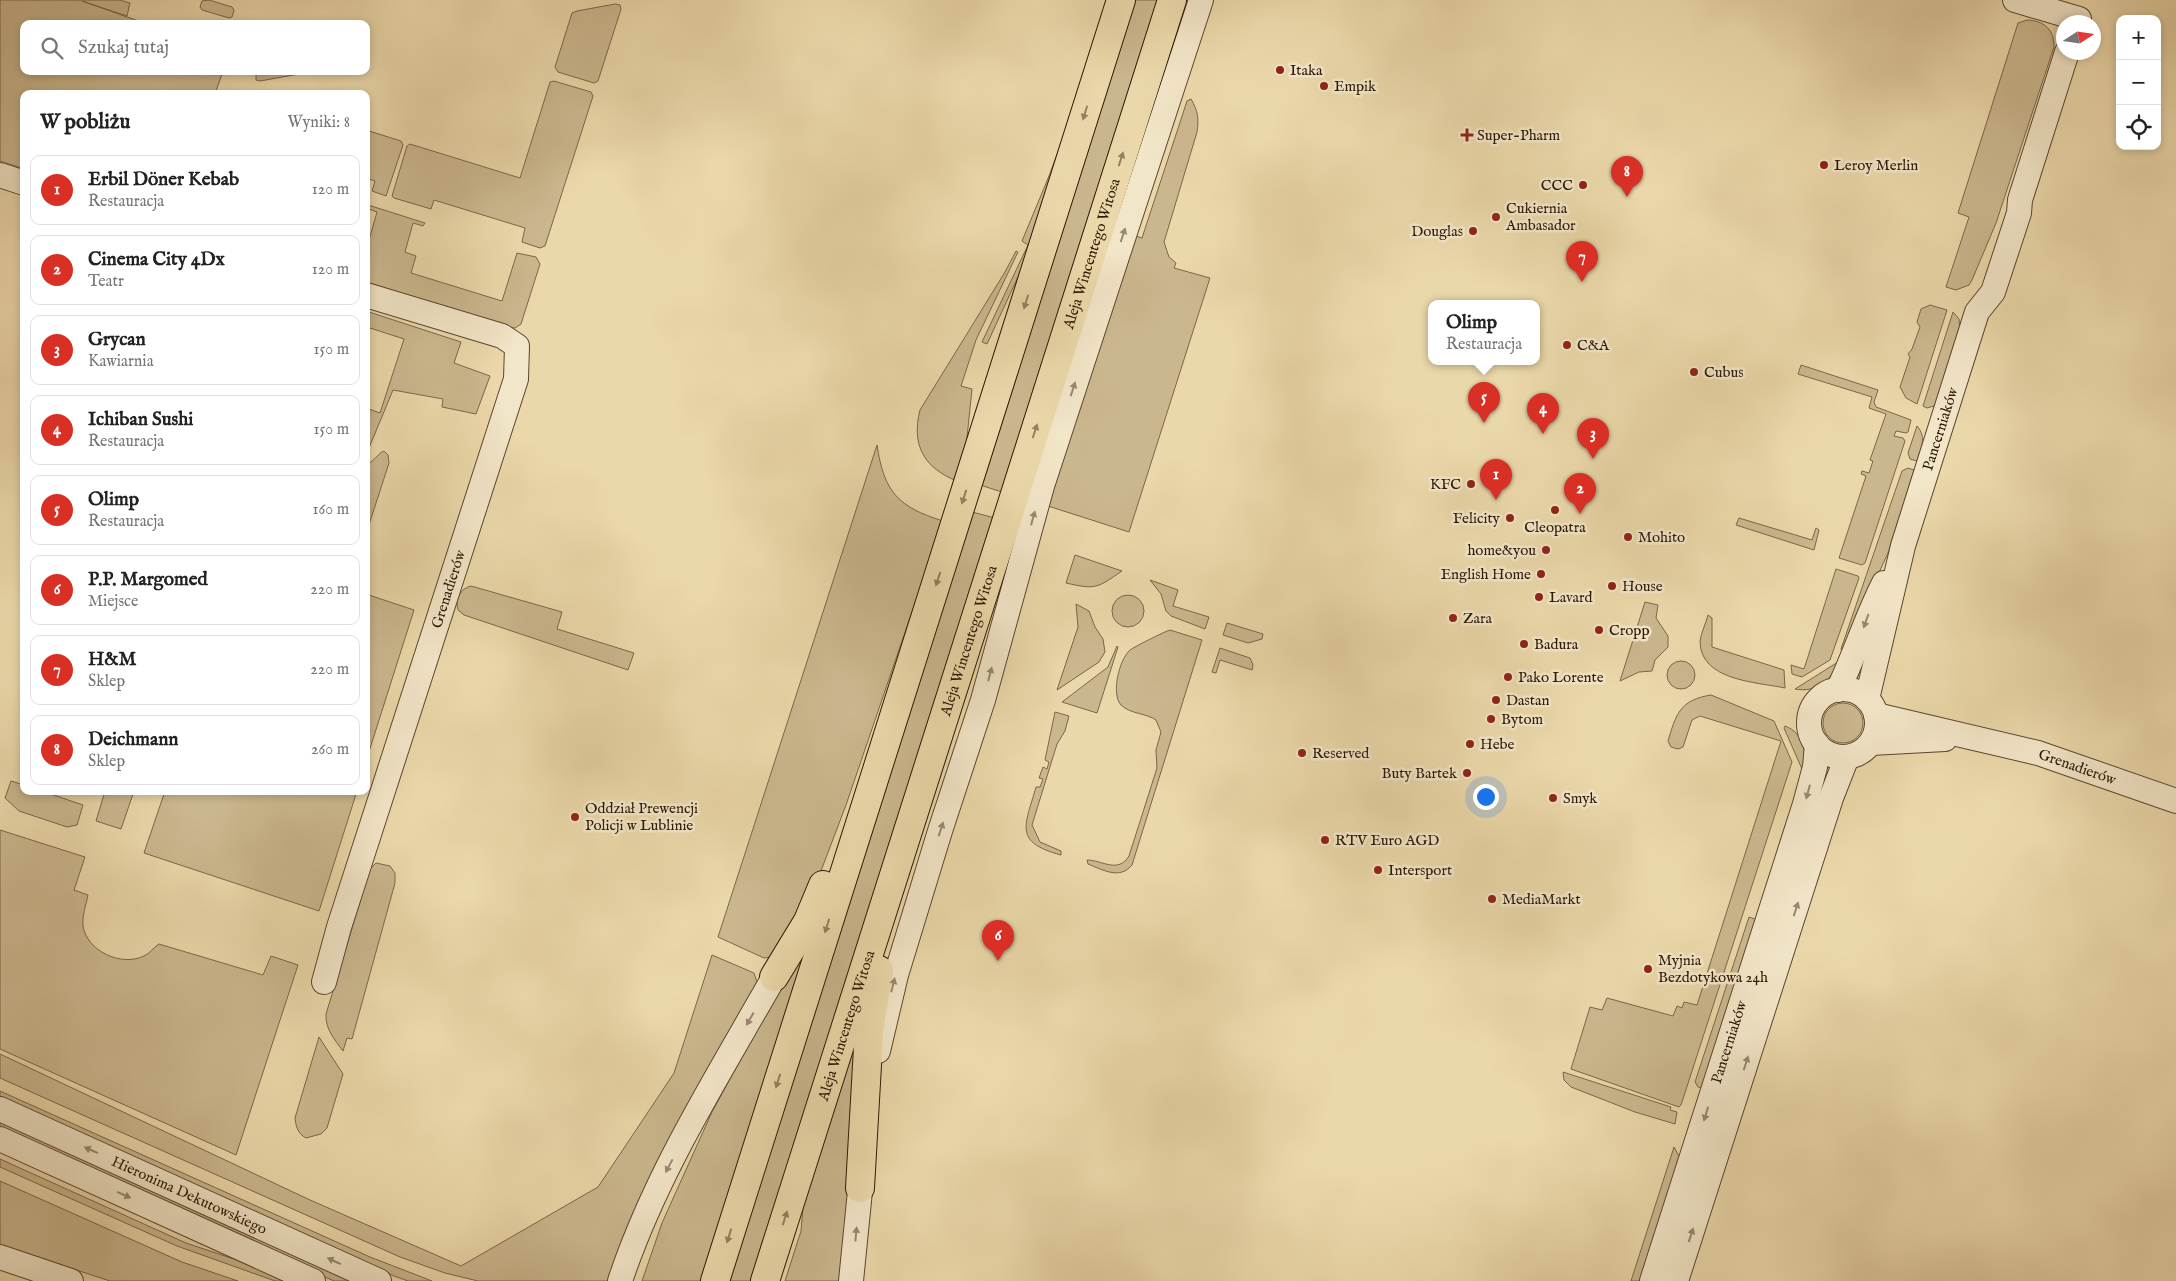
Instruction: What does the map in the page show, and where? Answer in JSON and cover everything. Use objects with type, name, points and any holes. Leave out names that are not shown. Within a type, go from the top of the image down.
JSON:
[{"type":"main road","points":[[1079,83],[1115,0]]},
{"type":"main road","points":[[715,1281],[1121,0]]},
{"type":"main road","name":"Aleja Wincentego Witosa","points":[[765,1281],[944,721],[1012,547],[1172,0]]},
{"type":"main road","points":[[774,977],[816,905],[899,696]]},
{"type":"main road","points":[[860,1188],[874,994],[895,911],[920,835],[944,721]]},
{"type":"street","name":"Aleja Wincentego Witosa","points":[[1031,481],[1201,0]]},
{"type":"street","points":[[2015,0],[2080,14]]},
{"type":"street","name":"Pancerniaków","points":[[1872,707],[1902,546],[1977,312],[1993,292],[2019,213],[2020,200],[2064,60]]},
{"type":"street","points":[[0,175],[20,182]]},
{"type":"street","name":"Grenadierów","points":[[324,982],[339,927],[516,379],[517,346],[502,336],[370,296]]},
{"type":"street","name":"Pancerniaków","points":[[1838,690],[1852,661],[1871,609],[1902,546]]},
{"type":"street","name":"Aleja Wincentego Witosa","points":[[851,1281],[860,1188],[875,1070],[896,975],[945,815],[984,700],[1012,547]]},
{"type":"street","points":[[1872,707],[1875,734],[1871,743],[1856,754],[1847,757],[1836,756],[1826,752],[1817,744],[1810,728],[1811,712],[1822,696],[1838,690],[1854,691],[1872,707],[1976,739]]},
{"type":"street","points":[[1871,743],[1931,739],[1976,739]]},
{"type":"street","name":"Grenadierów","points":[[1976,739],[2038,753],[2176,801]]},
{"type":"street","name":"Pancerniaków","points":[[1652,1281],[1805,804],[1815,767],[1817,744]]},
{"type":"street","name":"Pancerniaków","points":[[1676,1281],[1828,807],[1847,757]]},
{"type":"street","points":[[620,1281],[633,1242],[655,1191],[774,977]]},
{"type":"street","name":"Hieronima Dekutowskiego","points":[[0,1109],[379,1281]]},
{"type":"street","name":"Hieronima Dekutowskiego","points":[[0,1140],[313,1281]]},
{"type":"street","points":[[0,1257],[71,1281]]},
{"type":"shaded area","points":[[0,0],[120,0],[130,3],[127,16],[82,1],[136,20],[20,20],[20,75],[222,75],[216,90],[20,90],[20,168],[0,161]]},
{"type":"shaded area","points":[[209,0],[232,7],[234,10],[232,17],[229,18],[202,10],[200,7],[202,1]]},
{"type":"shaded area","points":[[1134,0],[1162,0],[1005,493],[980,485]]},
{"type":"shaded area","points":[[615,4],[620,5],[621,9],[598,81],[594,83],[558,72],[555,67],[572,13]]},
{"type":"shaded area","points":[[2033,20],[2047,27],[2054,41],[2054,47],[1996,223],[1972,280],[1969,285],[1956,290],[1946,287],[1969,217],[1958,213],[2018,23]]},
{"type":"shaded area","points":[[256,75],[293,75],[260,81],[256,80]]},
{"type":"shaded area","points":[[554,81],[591,92],[593,96],[545,246],[540,248],[522,242],[525,228],[434,200],[431,209],[392,196],[407,146],[410,144],[520,178],[550,82]]},
{"type":"shaded area","points":[[1078,98],[1035,240],[987,344],[982,342],[1028,245],[1022,241]]},
{"type":"shaded area","points":[[1191,99],[1197,115],[1197,132],[1164,242],[1169,257],[1176,263],[1174,268],[1210,278],[1129,532],[1048,506],[1066,438],[1136,236],[1142,238],[1187,101]]},
{"type":"shaded area","points":[[370,131],[401,141],[403,145],[386,196],[372,191],[375,181],[370,179]]},
{"type":"shaded area","points":[[370,206],[425,223],[423,226],[413,223],[405,252],[416,256],[411,273],[502,301],[517,253],[536,257],[540,264],[521,324],[515,328],[507,327],[370,283],[370,236],[377,212],[370,209]]},
{"type":"shaded area","points":[[1016,251],[1018,252],[976,340],[961,386],[972,389],[965,457],[957,481],[936,469],[923,454],[917,434],[920,410]]},
{"type":"shaded area","points":[[1930,305],[1947,310],[1917,404],[1906,398],[1900,387],[1910,357],[1908,354],[1912,349],[1920,327],[1917,322],[1921,309]]},
{"type":"shaded area","points":[[370,312],[461,342],[454,363],[490,376],[476,414],[442,407],[443,399],[393,390],[370,446],[370,409],[380,413],[404,339],[370,328]]},
{"type":"shaded area","points":[[1953,312],[1959,319],[1960,328],[1936,404],[1927,408],[1923,406]]},
{"type":"shaded area","points":[[1801,365],[1878,390],[1874,402],[1876,407],[1911,420],[1908,432],[1896,431],[1894,436],[1903,438],[1905,441],[1865,563],[1862,565],[1839,558],[1866,476],[1861,474],[1862,471],[1869,473],[1873,461],[1870,460],[1886,414],[1869,408],[1872,397],[1798,374]]},
{"type":"shaded area","points":[[1917,426],[1922,434],[1922,438],[1917,461],[1910,459],[1908,453]]},
{"type":"shaded area","points":[[877,445],[884,475],[896,495],[915,510],[943,521],[846,805],[816,884],[772,957],[764,958],[718,937]]},
{"type":"shaded area","points":[[384,451],[388,455],[389,463],[370,522],[370,462]]},
{"type":"shaded area","points":[[1908,468],[1914,470],[1888,553],[1842,653],[1841,649],[1902,471]]},
{"type":"shaded area","points":[[972,512],[995,518],[753,1281],[728,1281]]},
{"type":"shaded area","points":[[1739,518],[1812,540],[1816,528],[1819,530],[1814,550],[1736,525]]},
{"type":"shaded area","points":[[1075,555],[1122,571],[1096,586],[1090,587],[1066,583]]},
{"type":"shaded area","points":[[1836,569],[1859,578],[1830,660],[1802,677],[1792,674],[1791,665],[1804,669]]},
{"type":"shaded area","points":[[1150,580],[1178,590],[1173,606],[1209,617],[1205,629],[1171,616],[1166,611],[1161,594]]},
{"type":"shaded area","points":[[471,586],[562,612],[557,629],[634,653],[628,670],[464,615],[458,610],[458,598],[464,589]]},
{"type":"shaded area","points":[[370,595],[414,610],[370,748]]},
{"type":"shaded area","points":[[1128,595],[1134,596],[1139,600],[1143,605],[1143,617],[1139,622],[1134,626],[1128,627],[1122,626],[1117,622],[1113,617],[1112,611],[1113,605],[1117,600],[1122,596]]},
{"type":"shaded area","points":[[1645,602],[1658,605],[1656,618],[1668,636],[1668,647],[1655,660],[1652,671],[1639,672],[1620,681]]},
{"type":"shaded area","points":[[1076,604],[1089,611],[1095,627],[1103,639],[1105,652],[1099,662],[1057,690],[1078,627]]},
{"type":"shaded area","points":[[1708,615],[1712,618],[1712,647],[1784,670],[1785,688],[1732,677],[1720,672],[1709,664],[1703,654],[1700,641]]},
{"type":"shaded area","points":[[1227,623],[1263,634],[1262,639],[1248,643],[1223,635]]},
{"type":"shaded area","points":[[1170,630],[1202,640],[1132,865],[1122,872],[1105,871],[1088,864],[1087,860],[1115,865],[1125,861],[1129,856],[1157,768],[1156,750],[1161,732],[1156,720],[1121,705],[1118,700],[1116,686],[1119,670],[1125,656],[1131,649]]},
{"type":"shaded area","points":[[1117,646],[1097,713],[1062,702],[1108,667]]},
{"type":"shaded area","points":[[1220,648],[1250,658],[1253,665],[1252,670],[1220,660],[1216,673],[1212,672]]},
{"type":"shaded area","points":[[1681,661],[1691,665],[1695,675],[1691,685],[1681,689],[1671,685],[1667,675],[1671,665]]},
{"type":"shaded area","points":[[1838,662],[1831,675],[1822,684],[1810,689],[1795,689]]},
{"type":"shaded area","points":[[1711,695],[1774,721],[1792,762],[1679,1107],[1571,1069],[1590,1007],[1602,1010],[1607,998],[1673,1016],[1677,1006],[1682,1008],[1684,1002],[1697,1005],[1781,741],[1700,716],[1692,720],[1683,747],[1678,749],[1671,747],[1668,741],[1681,710],[1692,700]]},
{"type":"shaded area","points":[[1843,703],[1857,709],[1863,723],[1857,737],[1843,743],[1829,737],[1823,723],[1829,709]]},
{"type":"shaded area","points":[[1055,712],[1069,716],[1065,731],[1057,744],[1032,825],[1040,842],[1061,851],[1061,855],[1035,844],[1029,838],[1026,831],[1026,822],[1036,787],[1040,787],[1043,779],[1039,778],[1043,767],[1047,769],[1049,762],[1045,760]]},
{"type":"shaded area","points":[[1785,726],[1800,738],[1804,750],[1805,770],[1802,769],[1784,728]]},
{"type":"shaded area","points":[[11,781],[20,784],[20,795],[54,795],[83,805],[77,825],[67,827],[19,811],[5,798]]},
{"type":"shaded area","points":[[104,795],[133,795],[121,829],[96,821]]},
{"type":"shaded area","points":[[164,795],[356,795],[319,911],[144,853]]},
{"type":"shaded area","points":[[0,830],[85,857],[74,890],[88,895],[83,926],[91,943],[106,954],[116,958],[135,959],[146,955],[159,944],[263,975],[271,956],[298,965],[236,1155],[0,1049]]},
{"type":"shaded area","points":[[376,863],[390,866],[395,873],[395,883],[352,1039],[347,1038],[343,1051],[327,1025],[326,1014],[370,869]]},
{"type":"shaded area","points":[[820,914],[703,1281],[642,1281],[662,1223],[712,1112]]},
{"type":"shaded area","points":[[1749,917],[1758,920],[1705,1089],[1698,1087],[1695,1082]]},
{"type":"shaded area","points":[[712,955],[754,973],[758,985],[611,1281],[478,1281],[445,1273],[400,1257],[0,1078],[0,1054],[310,1200],[461,1266],[598,1187],[674,1073]]},
{"type":"shaded area","points":[[865,1003],[841,1281],[785,1281],[801,1231],[804,1195]]},
{"type":"shaded area","points":[[319,1037],[343,1074],[327,1128],[321,1134],[306,1138],[298,1130],[295,1118]]},
{"type":"shaded area","points":[[1563,1072],[1671,1107],[1670,1110],[1677,1112],[1675,1124],[1635,1112],[1571,1087],[1564,1080]]},
{"type":"shaded area","points":[[0,1091],[370,1257],[432,1281],[408,1281],[394,1276],[0,1099]]},
{"type":"shaded area","points":[[0,1119],[362,1281],[334,1281],[0,1131]]},
{"type":"shaded area","points":[[1674,1147],[1680,1158],[1643,1281],[1631,1281]]},
{"type":"shaded area","points":[[0,1159],[186,1243],[249,1264],[288,1281],[275,1281],[177,1246],[0,1167]]},
{"type":"shaded area","points":[[0,1181],[182,1262],[238,1281],[110,1281],[0,1245]]},
{"type":"place","name":"Itaka","points":[[1280,70]]},
{"type":"place","name":"Empik","points":[[1324,86]]},
{"type":"place","name":"Super-Pharm","points":[[1467,135]]},
{"type":"place","name":"Leroy Merlin","points":[[1824,165]]},
{"type":"place","name":"CCC","points":[[1583,185]]},
{"type":"place","name":"Deichmann","points":[[1627,197]]},
{"type":"place","name":"Cukiernia Ambasador","points":[[1496,217]]},
{"type":"place","name":"Douglas","points":[[1473,231]]},
{"type":"place","name":"H&M","points":[[1582,282]]},
{"type":"place","name":"C&A","points":[[1567,345]]},
{"type":"place","name":"Cubus","points":[[1694,372]]},
{"type":"place","name":"Olimp","points":[[1484,423]]},
{"type":"place","name":"Ichiban Sushi","points":[[1543,434]]},
{"type":"place","name":"Grycan","points":[[1593,459]]},
{"type":"place","name":"KFC","points":[[1471,484]]},
{"type":"place","name":"Erbil Döner Kebab","points":[[1496,500]]},
{"type":"place","name":"Cleopatra","points":[[1555,510]]},
{"type":"place","name":"Cinema City 4Dx","points":[[1580,514]]},
{"type":"place","name":"Felicity","points":[[1510,518]]},
{"type":"place","name":"Mohito","points":[[1628,537]]},
{"type":"place","name":"home&you","points":[[1546,550]]},
{"type":"place","name":"English Home","points":[[1541,574]]},
{"type":"place","name":"House","points":[[1612,586]]},
{"type":"place","name":"Lavard","points":[[1539,597]]},
{"type":"place","name":"Zara","points":[[1453,618]]},
{"type":"place","name":"Cropp","points":[[1599,630]]},
{"type":"place","name":"Badura","points":[[1524,644]]},
{"type":"place","name":"Pako Lorente","points":[[1508,677]]},
{"type":"place","name":"Dastan","points":[[1496,700]]},
{"type":"place","name":"Bytom","points":[[1491,719]]},
{"type":"place","name":"Hebe","points":[[1470,744]]},
{"type":"place","name":"Reserved","points":[[1302,753]]},
{"type":"place","name":"Buty Bartek","points":[[1467,773]]},
{"type":"place","name":"Smyk","points":[[1553,798]]},
{"type":"place","name":"Oddział Prewencji Policji w Lublinie","points":[[575,817]]},
{"type":"place","name":"RTV Euro AGD","points":[[1325,840]]},
{"type":"place","name":"Intersport","points":[[1378,870]]},
{"type":"place","name":"MediaMarkt","points":[[1492,899]]},
{"type":"place","name":"P.P. Margomed","points":[[998,961]]},
{"type":"place","name":"Myjnia Bezdotykowa 24h","points":[[1648,969]]}]
